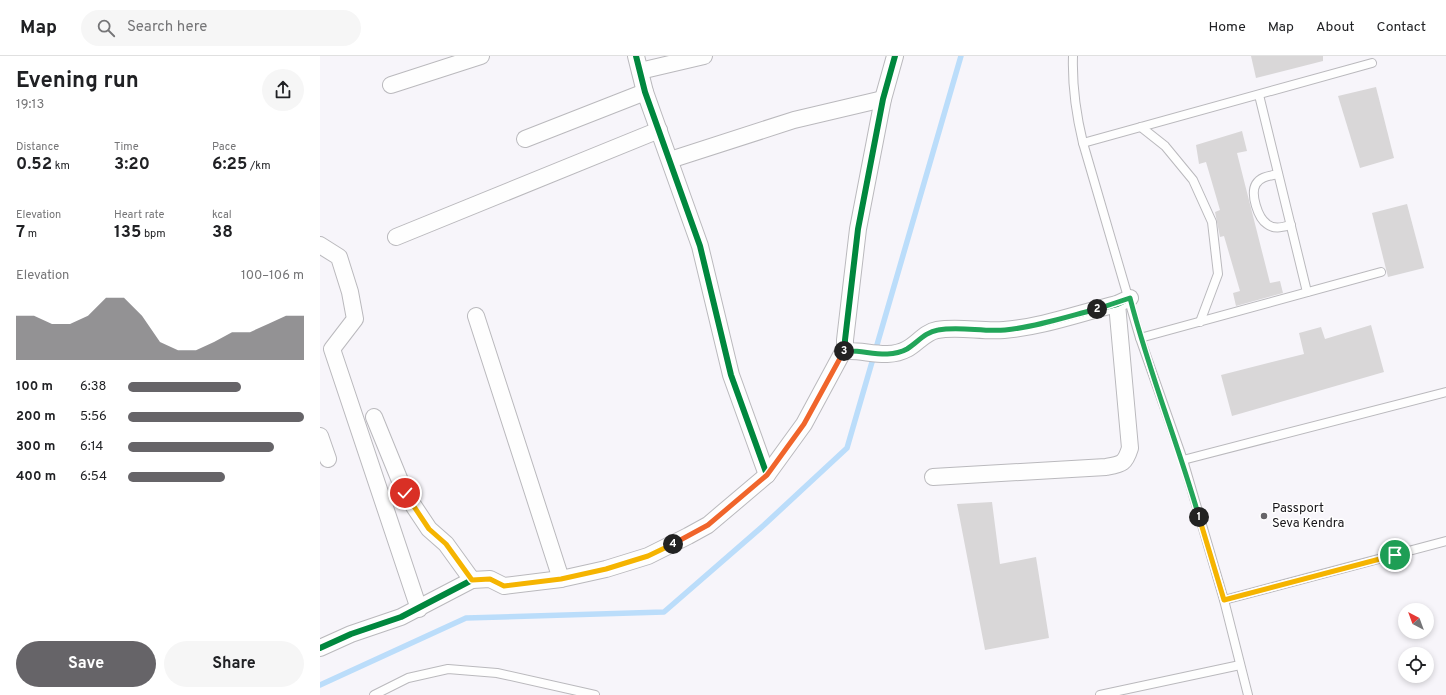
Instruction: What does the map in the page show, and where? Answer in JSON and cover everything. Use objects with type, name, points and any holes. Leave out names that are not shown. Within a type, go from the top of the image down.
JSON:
[{"type":"street","points":[[391,85],[481,56]]},
{"type":"street","points":[[704,56],[638,64],[645,92],[700,246],[731,375],[767,475]]},
{"type":"street","points":[[896,56],[883,99],[858,230],[844,340],[852,349],[887,354],[896,353],[907,349],[924,336],[935,330],[1002,330],[1025,328],[1123,301],[1130,448],[1127,459],[1120,464],[1106,467],[933,477]]},
{"type":"street","points":[[526,139],[645,92]]},
{"type":"street","points":[[670,160],[794,120],[883,99]]},
{"type":"street","points":[[396,237],[659,130]]},
{"type":"street","points":[[320,245],[339,257],[350,292],[355,319],[332,349],[419,609]]},
{"type":"street","points":[[476,316],[561,579]]},
{"type":"street","points":[[320,648],[351,634],[402,617],[472,580],[490,579],[504,586],[561,579],[606,569],[648,556],[708,525],[767,475],[804,424],[852,349]]},
{"type":"street","points":[[374,417],[405,493],[429,529],[446,544],[472,580]]},
{"type":"street","points":[[320,436],[328,459]]},
{"type":"lane","points":[[1073,56],[1072,75],[1076,112],[1123,301],[1140,338],[1183,460],[1224,600],[1248,695]]},
{"type":"lane","points":[[1083,143],[1372,63]]},
{"type":"lane","points":[[1259,95],[1307,292]]},
{"type":"lane","points":[[1141,127],[1165,146],[1193,180],[1212,222],[1218,274],[1200,322]]},
{"type":"lane","points":[[1278,174],[1264,177],[1256,184],[1254,193],[1257,209],[1266,224],[1274,228],[1281,228],[1291,225]]},
{"type":"lane","points":[[1140,338],[1381,272]]},
{"type":"lane","points":[[1183,460],[1446,392]]},
{"type":"lane","points":[[1224,600],[1446,541]]},
{"type":"lane","points":[[1100,695],[1240,665]]},
{"type":"lane","points":[[374,695],[408,678],[448,669],[497,673],[595,695]]},
{"type":"building","points":[[1251,56],[1323,56],[1323,61],[1256,78]]},
{"type":"building","points":[[1376,87],[1394,158],[1360,168],[1338,96]]},
{"type":"building","points":[[1242,131],[1247,151],[1237,153],[1270,283],[1280,281],[1283,293],[1236,306],[1233,293],[1240,291],[1224,236],[1220,237],[1215,212],[1220,210],[1206,162],[1199,164],[1196,145]]},
{"type":"building","points":[[1407,204],[1424,268],[1388,277],[1372,213]]},
{"type":"building","points":[[1371,325],[1384,372],[1232,416],[1221,375],[1304,354],[1299,333],[1321,327],[1325,339]]},
{"type":"building","points":[[992,502],[1000,564],[1036,557],[1049,638],[985,650],[957,504]]},
{"type":"waterway","points":[[320,685],[466,618],[664,612],[764,525],[847,448],[961,56]]},
{"type":"cycle path","points":[[636,56],[645,92],[700,246],[731,375],[767,475]]},
{"type":"cycle path","points":[[895,56],[883,99],[858,229],[845,348],[850,351],[893,354],[911,347],[929,333],[937,330],[1004,330],[1032,326],[1117,304],[1130,298]]},
{"type":"cycle path","points":[[320,648],[351,634],[401,617],[472,580],[490,579],[504,586],[561,579],[606,569],[648,556],[708,525],[767,475],[804,424],[845,348]]},
{"type":"place","name":"Passport Seva Kendra","points":[[1264,516]]},
{"type":"route","points":[[405,493],[429,529],[446,544],[472,580],[490,579],[504,586],[561,579],[606,569],[648,556],[708,525],[767,475],[804,424],[845,348],[850,351],[887,354],[896,353],[907,349],[924,336],[935,330],[1002,330],[1025,328],[1117,304],[1130,298],[1140,338],[1183,460],[1224,600],[1395,555]]}]
